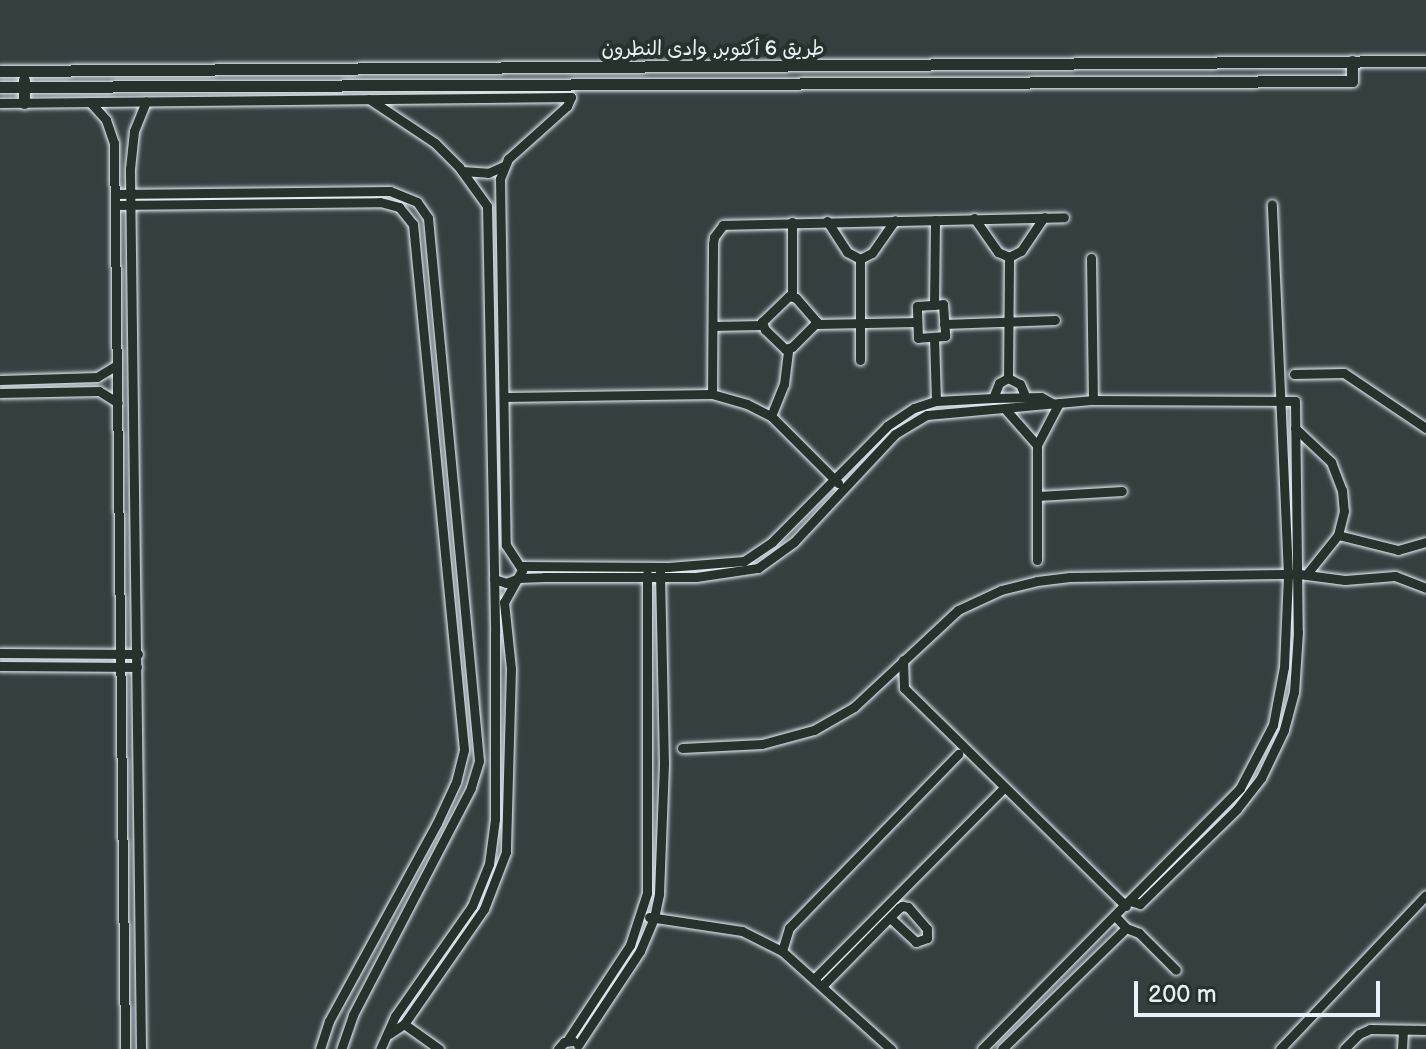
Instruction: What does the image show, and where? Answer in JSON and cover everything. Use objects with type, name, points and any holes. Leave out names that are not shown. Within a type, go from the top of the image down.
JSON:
[{"type":"street","name":"طريق 6 أكتوبر, وادى النطرون","points":[[0,87],[1352,81],[1352,61]]},
{"type":"street","name":"طريق 6 أكتوبر, وادى النطرون","points":[[0,71],[1426,61]]},
{"type":"street","points":[[24,71],[24,103]]},
{"type":"street","points":[[0,103],[571,97],[567,106],[504,166],[488,173],[462,171]]},
{"type":"street","points":[[368,98],[420,131],[462,171],[485,201],[489,221],[494,579],[500,633],[511,669],[506,852],[489,901],[404,1024],[389,1034]]},
{"type":"street","points":[[141,1049],[130,169],[134,131],[146,101]]},
{"type":"street","points":[[90,102],[109,126],[114,170],[125,1049]]},
{"type":"street","points":[[504,166],[502,246],[507,549],[522,566],[544,572]]},
{"type":"street","points":[[114,170],[130,169]]},
{"type":"street","points":[[131,200],[390,191],[409,196],[424,209],[431,233],[480,750],[476,776],[429,874],[353,1015],[341,1049]]},
{"type":"street","points":[[115,200],[393,203],[405,211],[415,234],[464,744],[459,773],[432,834],[329,1021],[320,1049]]},
{"type":"street","points":[[982,1049],[1240,788],[1259,758],[1282,690],[1288,575],[1272,204]]},
{"type":"street","points":[[1009,257],[1021,251],[1044,217]]},
{"type":"street","points":[[712,394],[713,244],[717,230],[730,223],[1064,217]]},
{"type":"street","points":[[974,218],[998,252],[1009,257]]},
{"type":"street","points":[[860,259],[872,253],[895,220]]},
{"type":"street","points":[[934,305],[935,220]]},
{"type":"street","points":[[489,221],[502,221]]},
{"type":"street","points":[[827,221],[847,252],[860,259]]},
{"type":"street","points":[[792,222],[792,296],[816,319],[817,324]]},
{"type":"street","points":[[489,246],[502,246]]},
{"type":"street","points":[[1008,378],[1009,257]]},
{"type":"street","points":[[1091,258],[1093,400]]},
{"type":"street","points":[[860,259],[860,360]]},
{"type":"street","points":[[490,290],[503,290]]},
{"type":"street","points":[[762,325],[763,320],[792,296]]},
{"type":"street","points":[[943,304],[945,336],[918,338],[917,306],[934,305],[943,304]]},
{"type":"street","points":[[490,307],[504,307]]},
{"type":"street","points":[[944,324],[1055,320]]},
{"type":"street","points":[[771,416],[784,384],[788,349],[817,324],[917,322]]},
{"type":"street","points":[[713,326],[762,325],[781,346],[788,349]]},
{"type":"street","points":[[934,337],[936,401]]},
{"type":"street","points":[[0,380],[97,377],[117,365]]},
{"type":"street","points":[[1294,374],[1344,373],[1426,428]]},
{"type":"street","points":[[1008,378],[1020,384],[1026,398]]},
{"type":"street","points":[[993,398],[999,383],[1008,378]]},
{"type":"street","points":[[0,393],[99,391],[118,403]]},
{"type":"street","points":[[505,397],[712,394],[747,404],[771,416],[844,489]]},
{"type":"street","points":[[660,572],[733,563],[752,557],[894,420],[914,408],[936,401],[993,398],[1041,397],[1055,403]]},
{"type":"street","points":[[494,579],[506,583],[544,572],[660,572],[716,576],[767,564],[794,542],[912,421],[938,414],[1043,407],[1093,400],[1295,401],[1302,575],[1294,692],[1269,764],[1242,804],[1140,904],[1128,903],[1004,788],[904,688],[876,686]]},
{"type":"street","points":[[1037,560],[1037,445],[1055,403]]},
{"type":"street","points":[[1006,410],[1037,445]]},
{"type":"street","points":[[1295,428],[1323,451],[1335,471],[1344,511],[1338,535],[1302,575]]},
{"type":"street","points":[[493,482],[505,481]]},
{"type":"street","points":[[1038,496],[1122,491]]},
{"type":"street","points":[[1338,535],[1398,550],[1426,542]]},
{"type":"street","points":[[380,1049],[395,1016],[472,906],[492,849],[500,633],[505,597],[519,578],[522,566]]},
{"type":"street","points":[[558,1049],[567,1041],[623,956],[642,916],[650,866],[647,572]]},
{"type":"street","points":[[567,1041],[579,1047],[633,962],[654,918],[661,884],[663,739],[660,572]]},
{"type":"street","points":[[682,748],[762,744],[803,735],[844,714],[958,610],[1001,590],[1037,581],[1070,577],[1302,575],[1345,580],[1401,576],[1426,588]]},
{"type":"street","points":[[451,614],[467,613]]},
{"type":"street","points":[[0,653],[138,654]]},
{"type":"street","points":[[903,660],[904,688]]},
{"type":"street","points":[[0,666],[137,667]]},
{"type":"street","points":[[649,740],[663,739]]},
{"type":"street","points":[[782,951],[789,928],[958,754]]},
{"type":"street","points":[[819,982],[1004,788]]},
{"type":"street","points":[[1280,1049],[1426,895]]},
{"type":"street","points":[[642,916],[742,931],[782,951],[891,1049]]},
{"type":"street","points":[[1115,916],[1126,928],[1137,931],[1176,970]]},
{"type":"street","points":[[819,982],[890,918]]},
{"type":"street","points":[[1002,1049],[1126,928]]},
{"type":"street","points":[[426,973],[436,981]]},
{"type":"street","points":[[404,1024],[439,1049]]},
{"type":"street","points":[[1402,1049],[1403,1030]]},
{"type":"street","points":[[1344,1049],[1364,1031],[1426,1030]]}]
